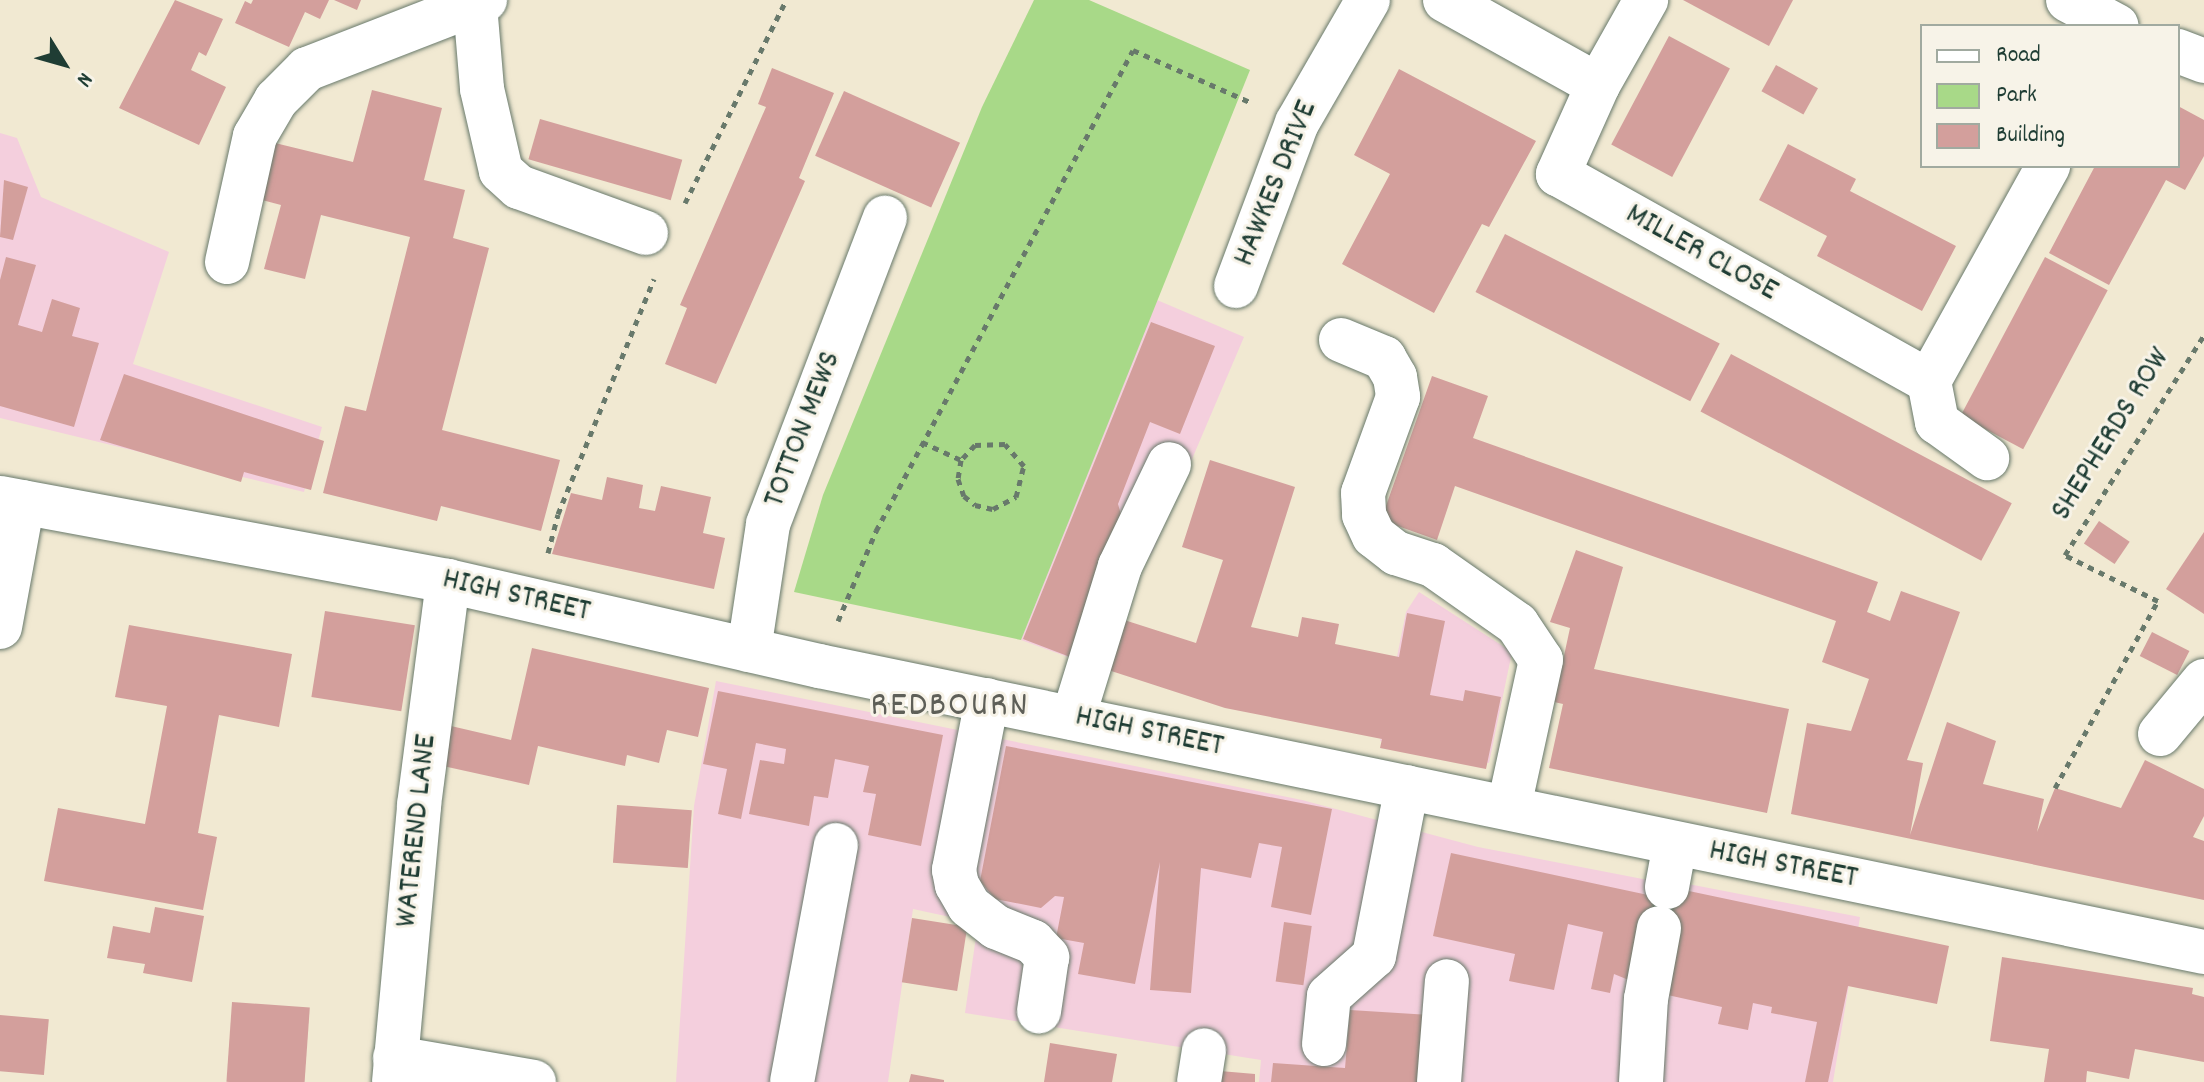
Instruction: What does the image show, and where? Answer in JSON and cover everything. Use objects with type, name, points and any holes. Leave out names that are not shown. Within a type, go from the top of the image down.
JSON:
[{"type":"street","name":"HAWKES DRIVE","points":[[1236,286],[1297,123],[1368,0]]},
{"type":"street","points":[[1445,0],[1598,85]]},
{"type":"street","name":"MILLER CLOSE","points":[[1646,0],[1598,85],[1558,174],[1929,381]]},
{"type":"street","points":[[2068,0],[2113,24]]},
{"type":"street","points":[[227,262],[255,136],[276,100],[307,69],[471,6],[482,89],[501,171],[519,187],[653,249]]},
{"type":"street","points":[[2180,52],[2204,61]]},
{"type":"street","points":[[1987,458],[1937,422],[1929,381],[2047,168]]},
{"type":"street","name":"TOTTON MEWS","points":[[749,650],[768,524],[885,218]]},
{"type":"street","points":[[1341,340],[1384,358],[1395,377],[1398,397],[1363,493],[1364,515],[1374,536],[1396,553],[1433,565],[1517,624],[1541,660],[1509,807]]},
{"type":"street","points":[[1073,718],[1120,566],[1169,464]]},
{"type":"street","points":[[0,627],[12,500]]},
{"type":"street","name":"HIGH STREET","points":[[12,500],[448,581],[819,666],[2204,952]]},
{"type":"street","name":"WATEREND LANE","points":[[394,1070],[448,581]]},
{"type":"street","points":[[2160,734],[2204,681]]},
{"type":"street","points":[[987,700],[954,870],[957,885],[969,906],[996,927],[1033,942],[1047,957],[1039,1011]]},
{"type":"street","points":[[1324,1044],[1329,996],[1374,956],[1407,787]]},
{"type":"street","points":[[1641,1082],[1646,999],[1675,844]]},
{"type":"street","points":[[792,1082],[836,845]]},
{"type":"street","points":[[1439,1082],[1447,981]]},
{"type":"street","points":[[394,1070],[534,1082]]},
{"type":"path","points":[[682,209],[786,0]]},
{"type":"path","points":[[819,666],[876,531],[1133,50],[1297,123]]},
{"type":"path","points":[[535,601],[558,514],[653,249]]},
{"type":"path","name":"SHEPHERDS ROW","points":[[2055,788],[2158,601],[2065,555],[2204,335]]},
{"type":"path","points":[[922,442],[961,460]]},
{"type":"path","points":[[1005,444],[1024,466],[1016,497],[993,509],[975,505],[964,496],[958,479],[961,460],[975,445],[1005,444]]},
{"type":"shaded area","points":[[0,133],[17,138],[41,197],[169,252],[133,364],[322,427],[304,492],[0,418]]},
{"type":"shaded area","points":[[1157,300],[1244,337],[1152,553],[1127,574],[1101,669],[1021,640]]},
{"type":"shaded area","points":[[1419,592],[1512,652],[1489,763],[1380,741],[1406,612]]},
{"type":"shaded area","points":[[716,681],[1302,800],[1478,847],[1653,881],[1628,1082],[1259,1082],[1261,1060],[965,1013],[978,923],[913,909],[888,1082],[676,1082],[694,806]]},
{"type":"shaded area","points":[[1683,883],[1860,917],[1833,1082],[1654,1082]]},
{"type":"green space","points":[[1034,0],[1089,0],[1250,70],[1021,640],[794,592],[823,495],[982,107]]},
{"type":"building","points":[[175,0],[223,19],[206,56],[199,52],[191,70],[226,87],[199,145],[119,108]]},
{"type":"building","points":[[253,0],[329,0],[320,19],[305,12],[289,47],[235,23],[245,1],[251,4]]},
{"type":"building","points":[[334,0],[361,0],[357,10]]},
{"type":"building","points":[[1683,0],[1793,0],[1769,46]]},
{"type":"building","points":[[1669,36],[1730,68],[1672,177],[1611,145]]},
{"type":"building","points":[[1776,65],[1818,88],[1803,115],[1761,91]]},
{"type":"building","points":[[772,68],[834,93],[799,178],[805,181],[716,384],[665,364],[687,308],[680,305],[766,107],[758,104]]},
{"type":"building","points":[[1399,69],[1536,141],[1489,227],[1482,224],[1434,313],[1342,264],[1390,174],[1354,155]]},
{"type":"building","points":[[372,90],[442,108],[424,180],[465,190],[453,238],[489,248],[442,430],[560,460],[541,531],[441,506],[437,521],[323,493],[345,406],[366,411],[410,237],[321,215],[305,279],[264,269],[281,205],[262,200],[275,143],[353,162]]},
{"type":"building","points":[[844,91],[960,143],[931,208],[815,156]]},
{"type":"building","points":[[2180,107],[2204,120],[2204,156],[2185,190],[2166,180],[2109,285],[2049,253],[2094,168],[2180,168]]},
{"type":"building","points":[[540,119],[682,160],[671,200],[528,159]]},
{"type":"building","points":[[1788,144],[1856,179],[1850,191],[1956,246],[1922,311],[1817,256],[1827,236],[1759,200]]},
{"type":"building","points":[[4,180],[28,187],[13,240],[0,237]]},
{"type":"building","points":[[1505,234],[1720,343],[1690,401],[1475,292]]},
{"type":"building","points":[[6,257],[36,265],[18,325],[42,332],[52,299],[80,308],[72,336],[99,343],[74,427],[0,406],[0,280]]},
{"type":"building","points":[[2045,257],[2108,290],[2023,449],[1960,416]]},
{"type":"building","points":[[1151,322],[1215,346],[1180,434],[1150,422],[1118,504],[1124,525],[1078,660],[1023,639]]},
{"type":"building","points":[[1731,354],[2012,503],[1981,561],[1700,411]]},
{"type":"building","points":[[124,374],[324,441],[311,490],[244,472],[241,482],[100,440]]},
{"type":"building","points":[[1432,376],[1488,396],[1473,438],[1878,582],[1867,612],[1890,621],[1901,591],[1960,612],[1907,760],[1923,763],[1910,835],[1947,722],[1996,741],[1983,784],[2044,799],[2037,832],[2055,788],[2121,808],[2145,760],[2204,789],[2204,816],[2193,837],[2204,841],[2204,900],[1791,814],[1807,723],[1851,731],[1869,679],[1822,662],[1836,621],[1455,486],[1437,540],[1381,520]]},
{"type":"building","points":[[1210,460],[1295,487],[1251,627],[1298,637],[1302,617],[1339,624],[1335,644],[1399,657],[1407,613],[1445,621],[1430,695],[1463,701],[1465,690],[1501,697],[1486,769],[1380,748],[1382,739],[1225,708],[1102,668],[1118,618],[1196,643],[1223,560],[1182,547]]},
{"type":"building","points":[[607,477],[643,485],[639,508],[655,511],[661,486],[711,497],[703,533],[725,538],[714,589],[552,554],[571,493],[602,500]]},
{"type":"building","points":[[2099,521],[2130,542],[2115,564],[2084,543]]},
{"type":"building","points":[[2204,532],[2204,614],[2166,589]]},
{"type":"building","points":[[1576,550],[1623,567],[1594,669],[1789,709],[1767,813],[1549,768],[1563,704],[1554,702],[1570,628],[1550,622]]},
{"type":"building","points":[[325,611],[415,625],[401,711],[311,697]]},
{"type":"building","points":[[129,625],[292,654],[279,727],[219,715],[198,833],[217,837],[203,910],[44,881],[58,808],[145,824],[167,706],[115,697]]},
{"type":"building","points":[[2152,632],[2189,651],[2177,675],[2140,656]]},
{"type":"building","points":[[532,648],[709,688],[698,737],[667,730],[659,763],[627,755],[625,766],[538,746],[529,785],[443,766],[451,726],[511,740]]},
{"type":"building","points":[[718,691],[943,735],[921,846],[868,835],[876,794],[863,792],[869,766],[835,759],[828,798],[814,796],[809,826],[749,814],[760,760],[784,764],[786,749],[756,743],[741,819],[718,814],[727,769],[703,764]]},
{"type":"building","points":[[1006,746],[1332,809],[1311,915],[1271,907],[1282,847],[1259,843],[1251,878],[1201,868],[1191,993],[1150,990],[1160,862],[1135,984],[1078,974],[1084,943],[1056,938],[1064,897],[1055,896],[1041,908],[995,899],[980,881]]},
{"type":"building","points":[[617,805],[692,810],[688,868],[613,863]]},
{"type":"building","points":[[1451,853],[1648,895],[1651,883],[1949,946],[1937,1004],[1848,986],[1828,1082],[1805,1082],[1817,1022],[1771,1013],[1772,1007],[1753,1003],[1748,1030],[1718,1024],[1722,1007],[1663,994],[1614,974],[1610,993],[1591,989],[1603,932],[1568,924],[1554,990],[1509,981],[1515,954],[1433,936]]},
{"type":"building","points":[[155,907],[204,916],[192,982],[143,973],[145,964],[107,958],[113,926],[150,933]]},
{"type":"building","points":[[912,918],[967,927],[957,991],[902,982]]},
{"type":"building","points":[[1284,922],[1312,926],[1303,985],[1276,981]]},
{"type":"building","points":[[2002,957],[2193,988],[2192,994],[2204,997],[2204,1062],[2135,1049],[2129,1079],[2087,1071],[2086,1082],[2044,1082],[2049,1049],[1990,1041]]},
{"type":"building","points":[[232,1002],[310,1007],[305,1082],[226,1082]]},
{"type":"building","points":[[1350,1010],[1430,1015],[1426,1082],[1271,1082],[1273,1063],[1345,1068]]},
{"type":"building","points":[[0,1015],[49,1019],[44,1075],[0,1071]]},
{"type":"building","points":[[1050,1043],[1117,1054],[1112,1082],[1044,1082]]},
{"type":"building","points":[[1220,1071],[1255,1074],[1255,1082],[1219,1082]]},
{"type":"building","points":[[911,1074],[944,1080],[944,1082],[909,1082]]},
{"type":"district","name":"REDBOURN","points":[[950,708]]}]
